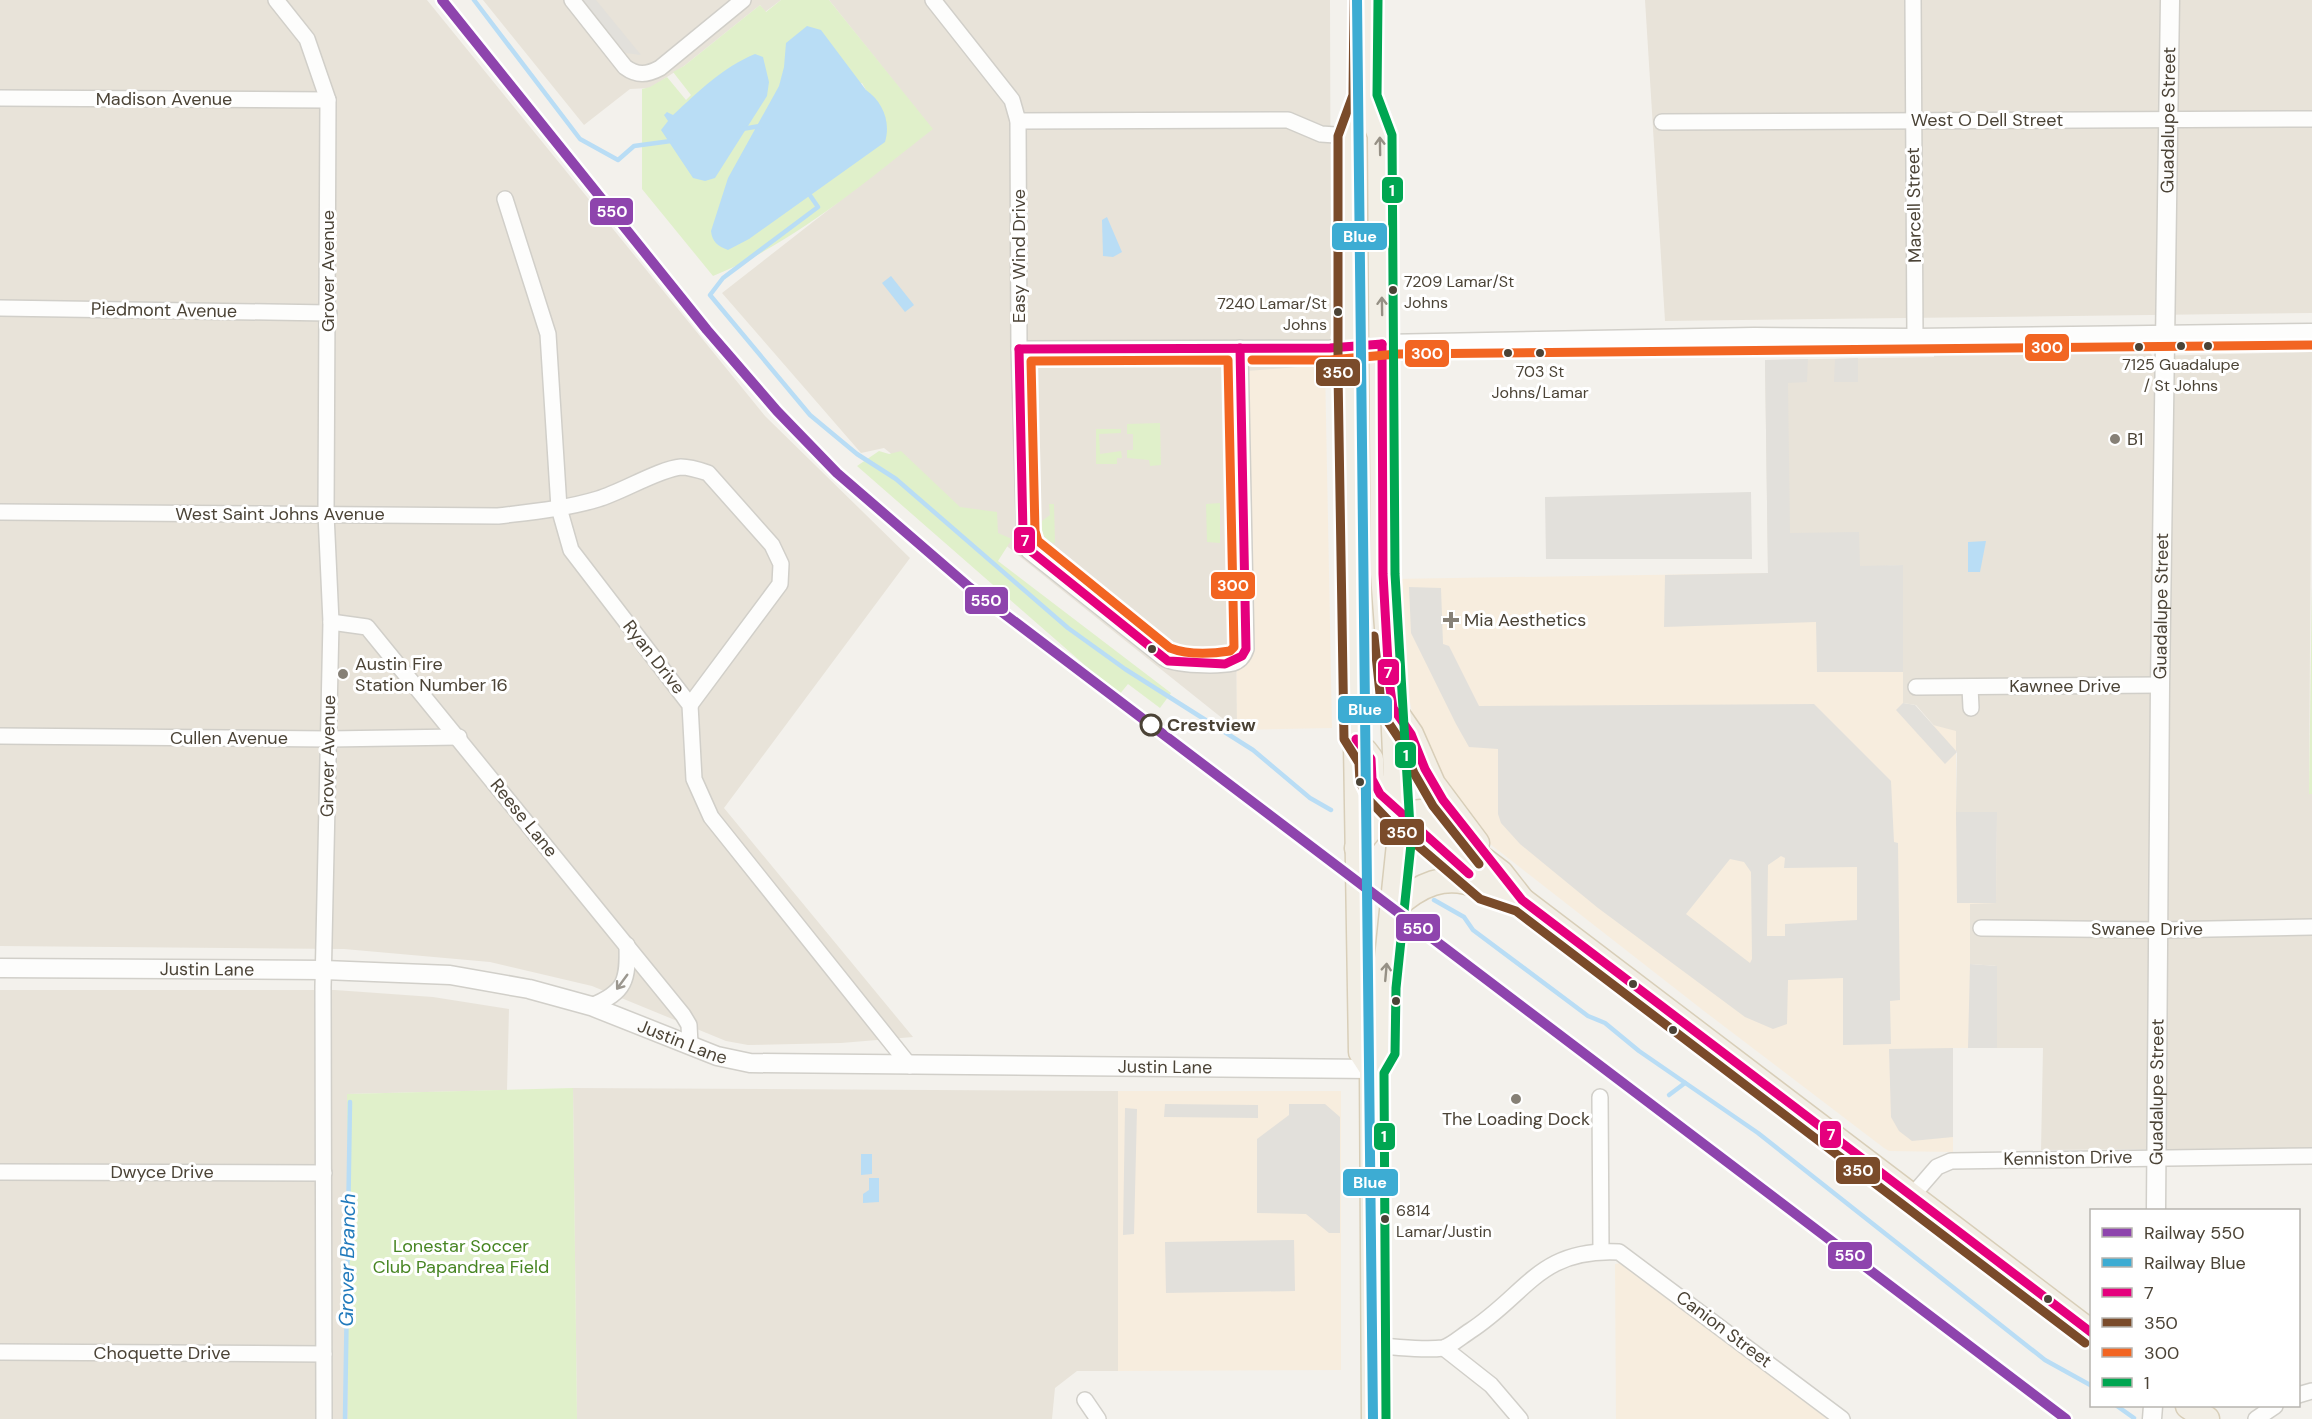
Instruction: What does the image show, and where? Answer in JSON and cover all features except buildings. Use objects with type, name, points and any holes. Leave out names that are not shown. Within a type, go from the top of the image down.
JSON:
[{"type":"main road","points":[[1366,0],[1365,97],[1350,136],[1351,347],[1361,1052],[1372,1069],[1374,1419]]},
{"type":"main road","points":[[1365,97],[1380,135],[1383,574],[1393,708],[1399,844],[1384,987],[1383,1053],[1372,1069]]},
{"type":"main road","points":[[1393,708],[1411,734],[1425,769],[1443,800],[1494,881]]},
{"type":"main road","points":[[1356,739],[1371,759],[1372,778],[1380,794],[1398,813],[1522,900],[2090,1332]]},
{"type":"main road","points":[[1357,848],[1370,828],[1383,818],[1398,813]]},
{"type":"main road","points":[[1394,908],[1419,888],[1439,880],[1494,881]]},
{"type":"main road","points":[[2189,1407],[2207,1419]]},
{"type":"street","name":"Grover Avenue","points":[[276,0],[307,39],[328,100],[329,313],[326,514],[331,622],[324,970],[324,1419]]},
{"type":"street","points":[[572,0],[626,67],[644,74],[660,68],[743,0]]},
{"type":"street","name":"Easy Wind Drive","points":[[933,0],[1012,100],[1018,121],[1019,350],[1023,533],[1027,548],[1168,661],[1175,663],[1235,662],[1242,657],[1246,649],[1240,348]]},
{"type":"street","name":"Marcell Street","points":[[1913,0],[1915,338]]},
{"type":"street","name":"Guadalupe Street","points":[[2156,1209],[2164,335],[2170,0]]},
{"type":"street","name":"Madison Avenue","points":[[0,98],[328,100]]},
{"type":"street","name":"West O Dell Street","points":[[1662,122],[2312,119]]},
{"type":"street","points":[[1018,121],[1288,120],[1321,134],[1350,136]]},
{"type":"street","name":"Ryan Drive","points":[[505,199],[548,334],[559,508],[571,550],[690,705],[694,779],[711,817],[910,1066]]},
{"type":"street","name":"Piedmont Avenue","points":[[0,308],[329,313]]},
{"type":"street","points":[[1019,350],[1351,347],[1382,344],[1744,337],[1915,338],[2312,333]]},
{"type":"street","name":"West Saint Johns Avenue","points":[[0,513],[498,516],[559,508],[599,499],[680,467],[695,469],[708,473],[772,545],[782,564],[780,584],[690,705]]},
{"type":"street","name":"Reese Lane","points":[[331,622],[367,627],[683,1014],[689,1025],[690,1044]]},
{"type":"street","name":"Kawnee Drive","points":[[1916,687],[2160,685]]},
{"type":"street","points":[[1970,687],[1971,708]]},
{"type":"street","name":"Cullen Avenue","points":[[0,736],[328,739],[459,737]]},
{"type":"street","name":"Swanee Drive","points":[[1981,928],[2159,930],[2312,927]]},
{"type":"street","points":[[591,1006],[609,997],[628,974],[627,945]]},
{"type":"street","name":"Justin Lane","points":[[0,968],[324,970],[450,975],[529,990],[591,1006],[717,1056],[750,1063],[1372,1069]]},
{"type":"street","points":[[1373,1346],[1444,1348],[1483,1323],[1518,1289],[1544,1270],[1578,1255],[1601,1251],[1600,1097]]},
{"type":"street","name":"Kenniston Drive","points":[[1911,1197],[1937,1167],[1951,1161],[2156,1156],[2312,1156]]},
{"type":"street","name":"Dwyce Drive","points":[[0,1172],[324,1173]]},
{"type":"street","name":"Canion Street","points":[[1601,1251],[1619,1252],[1632,1259],[1842,1419]]},
{"type":"street","points":[[1444,1348],[1491,1385],[1520,1419]]},
{"type":"street","name":"Choquette Drive","points":[[0,1352],[324,1354]]},
{"type":"street","points":[[1085,1400],[1098,1419]]},
{"type":"street","points":[[2256,1419],[2274,1407]]},
{"type":"shaded area","points":[[0,0],[427,0],[765,416],[910,558],[724,808],[913,1037],[841,1043],[748,1045],[726,1041],[592,986],[490,962],[344,949],[0,946]]},
{"type":"shaded area","points":[[483,0],[781,0],[765,12],[760,5],[684,66],[650,88],[630,89],[584,125]]},
{"type":"shaded area","points":[[581,0],[596,0],[641,55],[626,53]]},
{"type":"shaded area","points":[[829,0],[1330,0],[1331,333],[1325,365],[1235,373],[1237,730],[884,448],[861,453],[722,293],[932,129]]},
{"type":"shaded area","points":[[1645,0],[2312,0],[2312,313],[1665,321]]},
{"type":"shaded area","points":[[2141,346],[2150,351],[2152,356],[2312,352],[2309,794],[2312,794],[2312,1148],[2041,1150],[2043,1048],[1997,1048],[1997,966],[1970,964],[1970,903],[1996,903],[1956,812],[1957,752],[1916,705],[1903,703],[1903,565],[1768,573],[1765,360],[1934,357],[1934,353]]},
{"type":"shaded area","points":[[1858,358],[1858,382],[1834,382],[1835,359]]},
{"type":"shaded area","points":[[1808,359],[1807,382],[1788,383],[1790,533],[1859,532],[1860,566],[1903,565],[1903,672],[1817,672],[1816,622],[1664,627],[1665,575],[1768,573],[1765,360]]},
{"type":"shaded area","points":[[1325,365],[1332,728],[1237,730],[1235,372]]},
{"type":"shaded area","points":[[1751,492],[1752,559],[1546,559],[1545,497]]},
{"type":"shaded area","points":[[1903,565],[1903,703],[1915,705],[1933,725],[1956,731],[1956,812],[1997,812],[1996,903],[1970,904],[1970,964],[1997,966],[1997,1048],[1953,1048],[1953,1152],[1889,1151],[1884,1148],[1704,1011],[1490,844],[1473,828],[1451,801],[1413,716],[1400,657],[1393,579],[1768,573]]},
{"type":"shaded area","points":[[1409,587],[1441,588],[1443,644],[1449,646],[1479,706],[1814,704],[1891,781],[1894,842],[1898,843],[1900,1000],[1890,1001],[1891,1044],[1843,1045],[1843,978],[1788,980],[1787,1024],[1773,1029],[1745,1017],[1598,908],[1520,844],[1501,823],[1498,814],[1498,749],[1469,747],[1411,633]],"holes":[[[1781,856],[1785,858],[1784,868],[1857,867],[1857,920],[1785,924],[1785,936],[1767,936],[1768,865]],[[1730,859],[1744,862],[1751,872],[1752,959],[1750,963],[1686,914]]]},
{"type":"shaded area","points":[[1903,703],[1915,705],[1957,752],[1945,764],[1896,710]]},
{"type":"shaded area","points":[[1956,812],[1997,812],[1996,903],[1957,903]]},
{"type":"shaded area","points":[[1970,964],[1997,966],[1997,1048],[1968,1048]]},
{"type":"shaded area","points":[[0,990],[335,990],[433,997],[509,1009],[507,1090],[347,1094],[348,1419],[0,1419]]},
{"type":"shaded area","points":[[1953,1048],[1953,1137],[1912,1141],[1899,1131],[1891,1117],[1889,1049]]},
{"type":"shaded area","points":[[573,1088],[1118,1091],[1118,1371],[1077,1371],[1055,1388],[1052,1419],[577,1419]]},
{"type":"shaded area","points":[[1118,1091],[1341,1091],[1341,1370],[1118,1371]]},
{"type":"shaded area","points":[[1165,1104],[1258,1105],[1258,1118],[1164,1117]]},
{"type":"shaded area","points":[[1289,1104],[1325,1104],[1340,1117],[1340,1233],[1329,1233],[1306,1214],[1257,1213],[1257,1139],[1289,1115]]},
{"type":"shaded area","points":[[1125,1108],[1137,1109],[1134,1234],[1123,1235]]},
{"type":"shaded area","points":[[1294,1240],[1295,1291],[1166,1293],[1165,1242]]},
{"type":"shaded area","points":[[1621,1263],[1827,1419],[1616,1419],[1615,1264]]},
{"type":"green space","points":[[781,0],[829,0],[933,129],[854,191],[800,229],[772,247],[713,276],[642,189],[642,89],[667,77],[686,100],[691,95],[673,72],[684,66],[760,5],[766,12]],"holes":[[[862,83],[866,90],[747,165]]]},
{"type":"green space","points":[[1160,423],[1161,465],[1150,466],[1149,460],[1127,458],[1127,450],[1133,450],[1133,434],[1127,434],[1127,424]]},
{"type":"green space","points":[[1096,429],[1121,429],[1121,433],[1099,434],[1100,454],[1121,451],[1122,458],[1117,458],[1117,464],[1096,464]]},
{"type":"green space","points":[[879,451],[889,454],[901,451],[960,507],[997,512],[998,533],[1012,539],[998,561],[1171,693],[1160,708],[1128,684],[1119,695],[857,466]]},
{"type":"green space","points":[[1220,503],[1220,543],[1207,542],[1206,504]]},
{"type":"green space","points":[[1049,504],[1054,504],[1055,543],[1049,542],[1041,533],[1042,521],[1050,515]]},
{"type":"green space","points":[[2312,586],[2312,794],[2309,794]]},
{"type":"green space","name":"Lonestar Soccer Club Papandrea Field","points":[[573,1088],[577,1419],[348,1419],[347,1094]]},
{"type":"water","points":[[807,26],[821,30],[866,90],[877,100],[886,120],[885,142],[749,239],[728,250],[716,243],[711,231],[728,178],[779,86],[784,67],[786,43]]},
{"type":"water","points":[[755,54],[763,57],[769,82],[767,96],[715,178],[705,181],[693,178],[661,130],[668,121],[664,115],[667,112],[673,115],[722,73]]},
{"type":"water","points":[[1107,217],[1122,252],[1113,257],[1103,256],[1102,220]]},
{"type":"water","points":[[891,276],[914,305],[905,312],[882,283]]},
{"type":"water","points":[[1986,541],[1980,572],[1968,572],[1968,542]]},
{"type":"water","points":[[861,1154],[872,1154],[872,1174],[861,1175]]},
{"type":"water","points":[[869,1178],[879,1178],[879,1202],[863,1203],[863,1194],[869,1190]]},
{"type":"waterway","points":[[474,0],[580,139],[618,160],[634,146],[671,141]]},
{"type":"waterway","points":[[742,129],[760,126]]},
{"type":"waterway","points":[[807,191],[818,207],[723,278],[710,295],[810,415],[857,454],[896,479],[1068,628],[1125,669],[1253,750],[1310,798],[1331,810]]},
{"type":"waterway","points":[[1434,900],[1464,917],[1473,930],[1588,1016],[1605,1023],[1639,1051],[1758,1133],[2045,1360],[2090,1385]]},
{"type":"waterway","points":[[1669,1095],[1685,1083]]},
{"type":"waterway","name":"Grover Branch","points":[[345,1419],[350,1102]]},
{"type":"waterway","points":[[2118,1407],[2134,1418]]},
{"type":"rail line","name":"550","points":[[442,0],[707,330],[777,411],[837,473],[969,587],[2066,1419]]},
{"type":"rail line","name":"Blue","points":[[1357,0],[1373,1419]]},
{"type":"transit line","name":"350","points":[[1354,0],[1353,95],[1338,136],[1338,373],[1344,739],[1359,763],[1360,782],[1369,800],[1389,821],[1480,899],[1516,911],[2085,1343]]},
{"type":"transit line","name":"1","points":[[1378,0],[1377,95],[1392,135],[1395,574],[1411,844],[1396,988],[1395,1054],[1384,1073],[1386,1419]]},
{"type":"transit line","name":"7","points":[[1382,344],[1383,574],[1389,681],[1393,708],[1411,734],[1425,769],[1443,800],[1522,900],[2090,1331]]},
{"type":"transit line","name":"7","points":[[1019,349],[1330,348],[1382,344]]},
{"type":"transit line","name":"300","points":[[1252,360],[1330,360],[1397,354],[2312,345]]},
{"type":"transit line","name":"7","points":[[1019,349],[1023,533],[1027,548],[1168,661],[1225,664],[1242,656],[1246,649],[1240,348]]},
{"type":"transit line","name":"300","points":[[1228,360],[1234,647],[1230,651],[1215,653],[1184,652],[1170,648],[1038,541],[1035,531],[1031,361],[1228,360]]},
{"type":"transit line","name":"350","points":[[1374,636],[1382,713],[1400,740],[1414,773],[1433,806],[1479,864]]},
{"type":"transit line","name":"7","points":[[1356,739],[1371,759],[1372,779],[1380,794],[1469,874]]},
{"type":"place","name":"7209 Lamar/St Johns","points":[[1393,290]]},
{"type":"place","name":"7240 Lamar/St Johns","points":[[1338,312]]},
{"type":"place","name":"7125 Guadalupe / St Johns","points":[[2181,346]]},
{"type":"place","name":"703 St Johns/Lamar","points":[[1540,353]]},
{"type":"place","name":"B1","points":[[2115,439]]},
{"type":"place","name":"Mia Aesthetics","points":[[1451,620]]},
{"type":"place","name":"Austin Fire Station Number 16","points":[[343,674]]},
{"type":"place","name":"Crestview","points":[[1151,725]]},
{"type":"place","name":"The Loading Dock","points":[[1516,1099]]},
{"type":"place","name":"6814 Lamar/Justin","points":[[1385,1219]]}]
